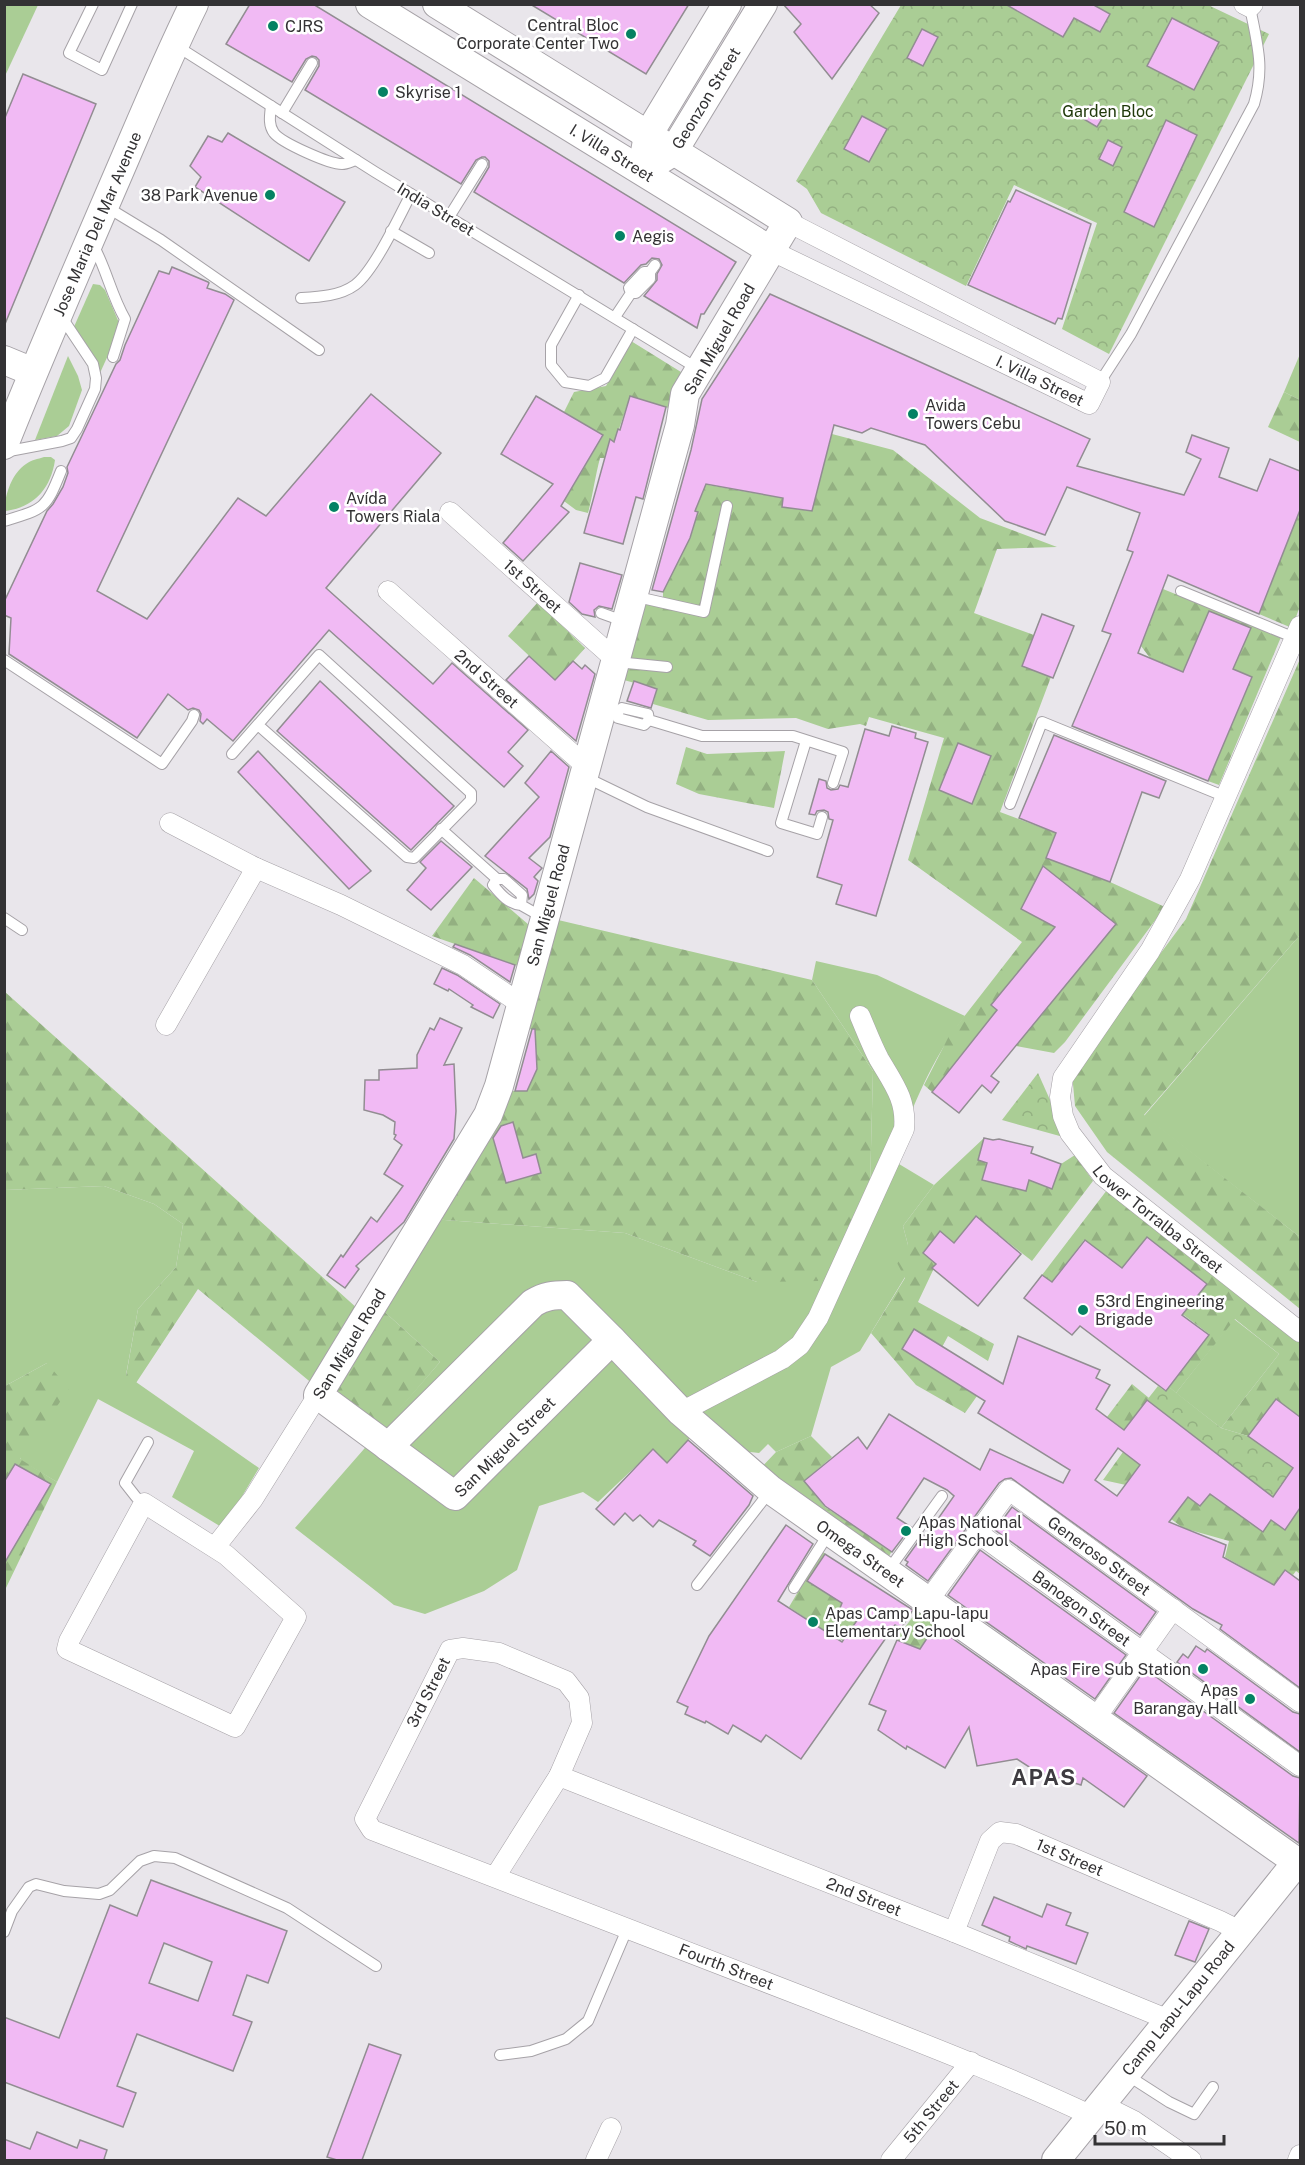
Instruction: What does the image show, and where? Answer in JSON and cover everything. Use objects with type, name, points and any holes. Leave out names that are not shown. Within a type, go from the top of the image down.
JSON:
[{"type":"street","name":"Jose Maria Del Mar Avenue","points":[[4,445],[33,372],[174,45],[194,4]]},
{"type":"street","name":"I. Villa Street","points":[[370,4],[770,250],[1089,404],[1100,382],[788,222],[438,4]]},
{"type":"street","name":"Geonzon Street","points":[[643,172],[648,135],[727,4]]},
{"type":"street","name":"Geonzon Street","points":[[643,172],[673,152],[763,4]]},
{"type":"street","name":"San Miguel Road","points":[[215,1547],[253,1499],[488,1115],[499,1086],[521,1004],[533,911],[610,710],[620,610],[680,425],[685,394],[788,222]]},
{"type":"street","points":[[932,329],[946,304]]},
{"type":"street","points":[[4,360],[33,372]]},
{"type":"street","points":[[1048,386],[1060,361]]},
{"type":"street","name":"1st Street","points":[[450,512],[615,661]]},
{"type":"street","name":"2nd Street","points":[[388,591],[585,771]]},
{"type":"street","points":[[1226,797],[1298,632]]},
{"type":"street","name":"Lower Torralba Street","points":[[1226,797],[1190,879],[1150,951],[1063,1078],[1060,1097],[1063,1116],[1070,1133],[1103,1176],[1300,1332]]},
{"type":"street","points":[[170,823],[256,868],[340,905],[463,965],[521,1004]]},
{"type":"street","points":[[166,1025],[256,868]]},
{"type":"street","points":[[681,1412],[782,1359],[800,1344],[818,1318],[904,1129],[905,1115],[900,1097],[878,1058],[860,1016]]},
{"type":"street","name":"Omega Street","points":[[388,1447],[533,1303],[554,1294],[567,1295],[681,1412],[771,1490],[1299,1860]]},
{"type":"street","name":"San Miguel Street","points":[[318,1395],[455,1496],[612,1340]]},
{"type":"street","name":"Generoso Street","points":[[928,1601],[1009,1490],[1300,1702]]},
{"type":"street","points":[[144,1503],[226,1555],[296,1617],[235,1727],[68,1648],[69,1641],[144,1503]]},
{"type":"street","name":"Banogon Street","points":[[978,1533],[1300,1766]]},
{"type":"street","points":[[1095,1719],[1173,1610]]},
{"type":"street","name":"3rd Street","points":[[364,1819],[450,1650],[463,1648],[499,1653],[566,1681],[579,1698],[582,1723],[559,1776],[495,1877]]},
{"type":"street","name":"2nd Street","points":[[559,1776],[954,1932],[1169,2020]]},
{"type":"street","name":"Fourth Street","points":[[364,1819],[372,1830],[1096,2110],[1134,2121],[1191,2160]]},
{"type":"street","name":"1st Street","points":[[954,1932],[990,1841],[1000,1832],[1016,1834],[1240,1931]]},
{"type":"street","name":"Camp Lapu-Lapu Road","points":[[1056,2160],[1299,1860]]},
{"type":"street","name":"5th Street","points":[[891,2160],[971,2062]]},
{"type":"street","points":[[596,2160],[611,2128]]},
{"type":"street","points":[[1298,2160],[1300,2155]]},
{"type":"lane","points":[[93,4],[69,53],[102,70],[132,4]]},
{"type":"lane","points":[[1100,382],[1131,334],[1254,104],[1260,86],[1261,68],[1249,5]]},
{"type":"lane","name":"India Street","points":[[174,45],[448,217],[700,370]]},
{"type":"lane","points":[[282,113],[312,63]]},
{"type":"lane","points":[[271,106],[269,120],[274,133],[306,152],[327,161],[343,164],[356,160]]},
{"type":"lane","points":[[448,217],[482,164]]},
{"type":"lane","points":[[301,298],[336,294],[354,286],[367,275],[411,194]]},
{"type":"lane","points":[[105,206],[161,240],[319,351]]},
{"type":"lane","points":[[391,231],[429,253]]},
{"type":"lane","points":[[90,240],[100,257],[124,318],[113,357]]},
{"type":"lane","points":[[615,317],[636,290],[629,288],[644,272],[652,268]]},
{"type":"lane","points":[[579,295],[550,345],[551,365],[565,382],[589,386],[604,378],[633,328]]},
{"type":"lane","points":[[4,452],[70,438],[77,429],[95,389],[96,378],[93,364],[59,313]]},
{"type":"lane","points":[[4,520],[41,508],[50,498],[61,471]]},
{"type":"lane","points":[[620,610],[704,612],[727,506]]},
{"type":"lane","points":[[1181,591],[1298,632]]},
{"type":"lane","points":[[232,754],[319,655],[471,793],[471,800],[414,858],[407,858],[258,725]]},
{"type":"lane","points":[[4,660],[162,764],[194,715]]},
{"type":"lane","points":[[615,661],[667,666]]},
{"type":"lane","points":[[610,710],[618,718],[644,725],[650,720],[702,736],[793,736],[843,752],[833,783]]},
{"type":"lane","points":[[1010,804],[1042,722],[1226,797]]},
{"type":"lane","points":[[806,741],[781,823],[817,834],[822,817]]},
{"type":"lane","points":[[585,771],[647,807],[768,851]]},
{"type":"lane","points":[[441,829],[496,879],[504,879],[522,895],[533,911]]},
{"type":"lane","points":[[4,918],[22,930]]},
{"type":"lane","points":[[144,1503],[124,1483],[148,1442]]},
{"type":"lane","points":[[697,1585],[771,1490]]},
{"type":"lane","points":[[887,1573],[942,1496]]},
{"type":"lane","points":[[794,1588],[830,1532]]},
{"type":"lane","points":[[4,1932],[12,1911],[29,1887],[36,1884],[64,1892],[99,1894],[110,1890],[140,1861],[154,1856],[175,1858],[287,1908],[376,1966]]},
{"type":"lane","points":[[500,2055],[531,2051],[566,2039],[588,2021],[628,1928]]},
{"type":"lane","points":[[1125,2073],[1169,2102],[1194,2114],[1213,2087]]},
{"type":"green space","points":[[4,5],[38,5],[5,76]]},
{"type":"green space","name":"Garden Bloc","points":[[901,5],[1208,5],[1269,34],[1109,354],[1062,329],[1097,223],[1014,185],[966,286],[821,213],[807,189],[796,181]]},
{"type":"green space","points":[[93,284],[100,285],[105,290],[120,325],[100,373],[73,329]]},
{"type":"green space","points":[[631,341],[681,372],[672,409],[630,397],[609,458],[600,458],[588,513],[576,510],[549,490],[569,493],[603,436],[564,412],[574,392],[606,386]]},
{"type":"green space","points":[[1300,354],[1300,400],[1284,392]]},
{"type":"green space","points":[[68,356],[82,390],[69,426],[57,436],[35,440]]},
{"type":"green space","points":[[1284,392],[1300,400],[1300,442],[1268,427]]},
{"type":"green space","points":[[832,434],[893,450],[980,518],[1057,547],[997,549],[974,613],[1034,635],[1022,666],[1051,677],[1000,812],[1056,833],[1046,858],[1110,882],[1165,907],[1065,1042],[1054,1053],[1016,1046],[987,1023],[932,1092],[924,1085],[949,1036],[1022,942],[908,860],[944,738],[869,717],[866,726],[860,724],[828,729],[796,718],[708,720],[653,704],[657,689],[620,679],[640,603],[663,608],[663,592],[690,539],[703,484],[783,498],[782,507],[811,511]]},
{"type":"green space","points":[[51,457],[55,460],[45,488],[24,506],[5,511],[8,492],[17,473],[28,463]]},
{"type":"green space","points":[[1300,510],[1300,606],[1292,628],[1259,614]]},
{"type":"green space","points":[[1163,589],[1281,637],[1219,785],[1208,781],[1252,677],[1233,669],[1184,672],[1150,658],[1141,646]]},
{"type":"green space","points":[[538,602],[585,648],[556,681],[508,636]]},
{"type":"green space","points":[[1300,659],[1300,935],[1144,1115],[1300,1237],[1300,1309],[1107,1152],[1075,1106],[1072,1073],[1186,919]]},
{"type":"green space","points":[[686,747],[707,754],[785,751],[774,808],[699,794],[676,784]]},
{"type":"green space","points":[[474,878],[529,925],[521,967],[432,936]]},
{"type":"green space","points":[[554,919],[812,980],[873,1071],[870,1186],[818,1281],[757,1282],[625,1233],[431,1219],[511,1091],[527,1091],[537,1069],[535,1029],[519,1030]]},
{"type":"green space","points":[[1300,935],[1300,1237],[1144,1116]]},
{"type":"green space","points":[[816,961],[877,975],[965,1016],[942,1049],[923,1085],[894,1161],[934,1185],[903,1226],[908,1245],[905,1277],[860,1351],[831,1367],[811,1436],[776,1452],[768,1444],[759,1453],[733,1450],[690,1438],[679,1450],[687,1457],[673,1472],[653,1450],[598,1502],[583,1492],[539,1506],[517,1570],[484,1591],[425,1614],[394,1605],[295,1528],[440,1362],[377,1305],[431,1219],[625,1233],[757,1282],[870,1186],[873,1071],[812,980]]},
{"type":"green space","points":[[4,991],[358,1309],[314,1385],[198,1289],[136,1383],[126,1376],[138,1309],[176,1267],[183,1224],[154,1204],[104,1186],[5,1190]]},
{"type":"green space","points":[[1038,1073],[1067,1138],[1002,1120]]},
{"type":"green space","points":[[984,1138],[978,1160],[987,1163],[982,1180],[1026,1191],[1029,1180],[1052,1188],[1061,1164],[1075,1155],[1093,1181],[1032,1261],[976,1217],[954,1243],[940,1232],[923,1252],[936,1264],[918,1302],[994,1344],[988,1361],[948,1336],[942,1347],[914,1330],[902,1349],[977,1396],[965,1413],[916,1385],[871,1333],[905,1278],[896,1261],[908,1245],[903,1226],[934,1185]]},
{"type":"green space","points":[[104,1186],[154,1204],[183,1224],[176,1267],[138,1309],[126,1375],[259,1468],[223,1528],[172,1497],[194,1451],[98,1399],[57,1482],[20,1460],[47,1363],[5,1386],[4,1190]]},
{"type":"green space","points":[[1107,1190],[1300,1340],[1300,1417],[1276,1399],[1248,1436],[1221,1428],[1279,1354],[1235,1319],[1176,1393],[1169,1387],[1209,1334],[1084,1240],[1056,1277],[1108,1318],[1094,1337],[1080,1326],[1090,1312],[1042,1275]]},
{"type":"green space","points":[[377,1305],[440,1362],[380,1432],[341,1400],[333,1380]]},
{"type":"green space","points":[[1234,1319],[1279,1354],[1221,1428],[1176,1393]]},
{"type":"green space","points":[[47,1363],[69,1389],[20,1459],[57,1482],[5,1590],[5,1386]]},
{"type":"green space","points":[[1132,1384],[1149,1398],[1124,1430],[1107,1417]]},
{"type":"green space","points":[[1158,1386],[1165,1391],[1169,1387],[1221,1428],[1248,1436],[1299,1473],[1287,1488],[1281,1484],[1273,1497],[1147,1400]]},
{"type":"green space","points":[[811,1436],[832,1457],[804,1481],[825,1507],[892,1551],[885,1563],[759,1470],[776,1452]]},
{"type":"green space","points":[[1123,1452],[1157,1478],[1182,1505],[1188,1497],[1200,1506],[1232,1465],[1237,1471],[1263,1531],[1271,1520],[1285,1530],[1300,1508],[1300,1574],[1296,1571],[1293,1575],[1285,1571],[1274,1585],[1225,1557],[1229,1541],[1183,1528],[1126,1485],[1103,1480]]},
{"type":"green space","points":[[822,1551],[829,1557],[842,1603],[840,1608],[858,1619],[844,1641],[789,1607]]},
{"type":"green space","points":[[921,1606],[940,1619],[920,1649],[896,1639]]},
{"type":"building","points":[[250,4],[313,4],[736,262],[704,314],[701,314],[697,328],[644,296],[657,280],[657,274],[662,265],[659,259],[652,258],[646,264],[641,265],[624,283],[474,192],[489,167],[489,161],[485,157],[476,160],[461,184],[305,90],[319,66],[319,60],[316,57],[306,59],[292,82],[226,44]]},
{"type":"building","name":"Central Bloc Corporate Center Two","points":[[530,4],[689,4],[646,74]]},
{"type":"building","points":[[783,4],[869,4],[879,13],[832,79],[794,32],[801,24]]},
{"type":"building","points":[[1005,4],[1092,4],[1110,14],[1100,32],[1074,18],[1063,37]]},
{"type":"building","points":[[1172,18],[1219,42],[1194,90],[1147,66]]},
{"type":"building","points":[[922,29],[938,37],[923,66],[907,58]]},
{"type":"building","points":[[23,74],[96,104],[5,324],[4,120]]},
{"type":"building","points":[[1090,105],[1105,114],[1097,127],[1082,118]]},
{"type":"building","points":[[862,116],[887,129],[869,162],[844,149]]},
{"type":"building","points":[[1166,120],[1197,135],[1154,227],[1124,212]]},
{"type":"building","name":"38 Park Avenue","points":[[228,133],[345,202],[309,261],[195,187],[201,177],[190,166],[208,136],[222,142]]},
{"type":"building","points":[[1108,140],[1122,147],[1113,166],[1099,159]]},
{"type":"building","points":[[1016,190],[1091,224],[1062,319],[1058,318],[1055,324],[968,285],[1008,201],[1010,202]]},
{"type":"building","name":"Avída Towers Riala","points":[[172,267],[208,282],[207,288],[225,294],[234,300],[97,591],[147,619],[238,498],[266,516],[371,394],[441,453],[326,588],[433,684],[452,663],[528,730],[508,752],[523,766],[504,787],[329,630],[233,741],[207,719],[203,724],[200,721],[199,710],[193,708],[188,710],[168,694],[137,738],[9,654],[11,618],[4,615],[4,602],[47,511],[63,487],[68,473],[67,467],[116,364],[120,360],[159,271],[169,274]]},
{"type":"building","points":[[770,294],[1090,439],[1077,466],[1184,495],[1201,459],[1186,452],[1192,435],[1229,448],[1219,477],[1257,491],[1270,459],[1300,471],[1300,510],[1259,614],[1168,575],[1138,653],[1183,672],[1209,611],[1251,628],[1233,669],[1252,677],[1208,781],[1072,726],[1111,634],[1102,631],[1133,552],[1127,550],[1140,513],[1067,487],[1045,535],[1005,521],[925,445],[871,428],[862,433],[834,425],[812,511],[782,507],[783,498],[706,484],[695,511],[698,512],[690,538],[663,592],[652,590],[691,450],[702,399]]},
{"type":"building","points":[[536,396],[603,435],[561,506],[569,512],[523,561],[503,543],[553,484],[501,454]]},
{"type":"building","points":[[630,396],[666,407],[643,499],[636,497],[623,544],[584,533],[610,439],[614,442],[618,429],[620,430]]},
{"type":"building","points":[[580,563],[622,575],[612,609],[599,606],[594,610],[595,617],[582,614],[569,602]]},
{"type":"building","points":[[1042,614],[1074,626],[1053,678],[1022,666]]},
{"type":"building","points":[[529,656],[555,680],[573,661],[582,669],[585,665],[595,674],[576,741],[506,680]]},
{"type":"building","points":[[320,681],[454,806],[411,850],[277,731]]},
{"type":"building","points":[[634,681],[657,689],[651,708],[627,701]]},
{"type":"building","points":[[892,726],[916,733],[915,738],[928,742],[876,916],[836,904],[842,885],[817,877],[833,820],[829,819],[828,812],[824,810],[817,811],[815,815],[809,814],[819,779],[826,781],[827,788],[831,790],[838,789],[840,785],[848,787],[865,729],[889,736]]},
{"type":"building","points":[[1054,735],[1166,781],[1159,798],[1142,792],[1110,882],[1046,858],[1056,833],[1019,818]]},
{"type":"building","points":[[958,743],[991,756],[972,804],[939,790]]},
{"type":"building","points":[[258,751],[371,871],[349,889],[238,772]]},
{"type":"building","points":[[551,751],[569,767],[550,837],[529,858],[542,868],[534,877],[538,881],[534,894],[529,899],[527,889],[485,856],[539,797],[525,783]]},
{"type":"building","points":[[441,841],[472,867],[431,910],[407,890],[426,868],[420,862]]},
{"type":"building","points":[[1043,866],[1116,924],[991,1076],[999,1082],[991,1093],[982,1085],[959,1113],[932,1092],[997,1010],[991,1005],[1055,927],[1021,909]]},
{"type":"building","points":[[455,944],[515,965],[510,982],[470,955],[453,947]]},
{"type":"building","points":[[442,968],[457,975],[500,1004],[493,1018],[471,1007],[473,1005],[449,989],[448,991],[434,984]]},
{"type":"building","points":[[440,1018],[462,1028],[444,1065],[454,1064],[456,1111],[454,1139],[404,1222],[356,1266],[359,1269],[345,1288],[327,1275],[341,1255],[343,1257],[371,1217],[377,1222],[403,1186],[384,1174],[402,1145],[394,1139],[395,1122],[383,1115],[364,1110],[365,1080],[379,1080],[379,1070],[417,1068],[417,1055],[430,1028],[434,1030]]},
{"type":"building","points":[[532,1029],[535,1029],[537,1069],[527,1091],[515,1091]]},
{"type":"building","points":[[513,1122],[523,1158],[536,1154],[541,1173],[506,1183],[493,1138],[501,1126]]},
{"type":"building","points":[[984,1138],[1033,1147],[1031,1153],[1061,1164],[1052,1189],[1029,1180],[1026,1191],[982,1180],[987,1163],[978,1160]]},
{"type":"building","points":[[976,1216],[1021,1254],[978,1306],[932,1268],[936,1264],[923,1253],[940,1231],[954,1243]]},
{"type":"building","points":[[1147,1237],[1207,1284],[1182,1315],[1209,1335],[1166,1391],[1080,1326],[1072,1335],[1024,1298],[1042,1275],[1052,1282],[1085,1240],[1122,1268]]},
{"type":"building","points":[[914,1329],[1003,1384],[1018,1336],[1100,1370],[1096,1378],[1110,1385],[1096,1409],[1124,1430],[1147,1400],[1273,1497],[1293,1468],[1248,1436],[1276,1399],[1300,1417],[1300,1508],[1285,1530],[1271,1520],[1263,1532],[1210,1494],[1200,1506],[1188,1497],[1169,1522],[1226,1545],[1223,1557],[1274,1585],[1285,1570],[1300,1581],[1300,1688],[1220,1629],[1222,1625],[1193,1609],[1011,1478],[999,1483],[928,1581],[906,1565],[908,1562],[905,1560],[923,1535],[926,1536],[954,1496],[947,1490],[924,1478],[897,1518],[911,1527],[892,1552],[825,1506],[804,1481],[858,1437],[867,1449],[889,1414],[980,1470],[990,1449],[1063,1483],[1070,1470],[978,1413],[985,1401],[902,1349]],"holes":[[[1118,1448],[1140,1465],[1117,1496],[1095,1480]]]},
{"type":"building","points":[[688,1440],[753,1496],[749,1505],[710,1556],[693,1545],[696,1541],[659,1520],[653,1527],[640,1515],[633,1521],[625,1513],[614,1525],[596,1509],[653,1449],[667,1463]]},
{"type":"building","points":[[15,1464],[51,1484],[4,1564],[4,1482]]},
{"type":"building","points":[[1012,1507],[1156,1612],[1140,1635],[995,1530]]},
{"type":"building","name":"Apas Camp Lapu-lapu Elementary School","points":[[786,1525],[813,1544],[778,1601],[842,1642],[858,1619],[840,1608],[842,1603],[807,1581],[825,1554],[913,1610],[901,1628],[895,1625],[801,1759],[766,1735],[761,1742],[733,1725],[728,1734],[706,1721],[705,1723],[685,1714],[688,1707],[677,1702],[709,1636]]},
{"type":"building","points":[[980,1550],[1126,1655],[1095,1699],[948,1595]]},
{"type":"building","points":[[935,1626],[1147,1776],[1124,1807],[1083,1778],[1081,1785],[1040,1774],[1017,1759],[977,1766],[969,1727],[945,1768],[907,1746],[906,1749],[878,1730],[886,1711],[869,1704],[897,1640],[920,1649]]},
{"type":"building","points":[[1196,1646],[1205,1652],[1207,1649],[1293,1712],[1300,1714],[1300,1752],[1177,1662],[1183,1654],[1188,1658]]},
{"type":"building","points":[[1145,1669],[1293,1776],[1300,1778],[1299,1843],[1114,1713]]},
{"type":"building","points":[[151,1880],[287,1931],[268,1983],[247,1975],[233,2015],[252,2022],[233,2071],[137,2034],[117,2086],[136,2093],[123,2127],[4,2082],[4,2017],[59,2038],[110,1905],[137,1916]],"holes":[[[164,1943],[212,1962],[198,2001],[149,1983]]]},
{"type":"building","points":[[994,1897],[1042,1917],[1047,1904],[1071,1913],[1066,1925],[1088,1933],[1076,1964],[1027,1946],[1026,1949],[1009,1941],[1010,1937],[982,1925]]},
{"type":"building","points":[[1189,1921],[1209,1929],[1195,1962],[1175,1955]]},
{"type":"building","points":[[369,2044],[401,2055],[362,2160],[337,2160],[327,2157]]},
{"type":"building","points":[[37,2132],[77,2148],[80,2140],[107,2150],[104,2159],[106,2160],[4,2160],[4,2139],[30,2149]]},
{"type":"place","name":"CJRS","points":[[273,26]]},
{"type":"place","name":"Central Bloc Corporate Center Two","points":[[631,34]]},
{"type":"place","name":"Skyrise 1","points":[[383,92]]},
{"type":"place","name":"38 Park Avenue","points":[[270,195]]},
{"type":"place","name":"Aegis","points":[[620,236]]},
{"type":"place","name":"Avida Towers Cebu","points":[[913,414]]},
{"type":"place","name":"Avída Towers Riala","points":[[334,507]]},
{"type":"place","name":"53rd Engineering Brigade","points":[[1083,1310]]},
{"type":"place","name":"Apas National High School","points":[[906,1531]]},
{"type":"place","name":"Apas Camp Lapu-lapu Elementary School","points":[[813,1622]]},
{"type":"place","name":"Apas Fire Sub Station","points":[[1203,1669]]},
{"type":"place","name":"Apas Barangay Hall","points":[[1250,1699]]},
{"type":"district","name":"APAS","points":[[1044,1777]]}]
